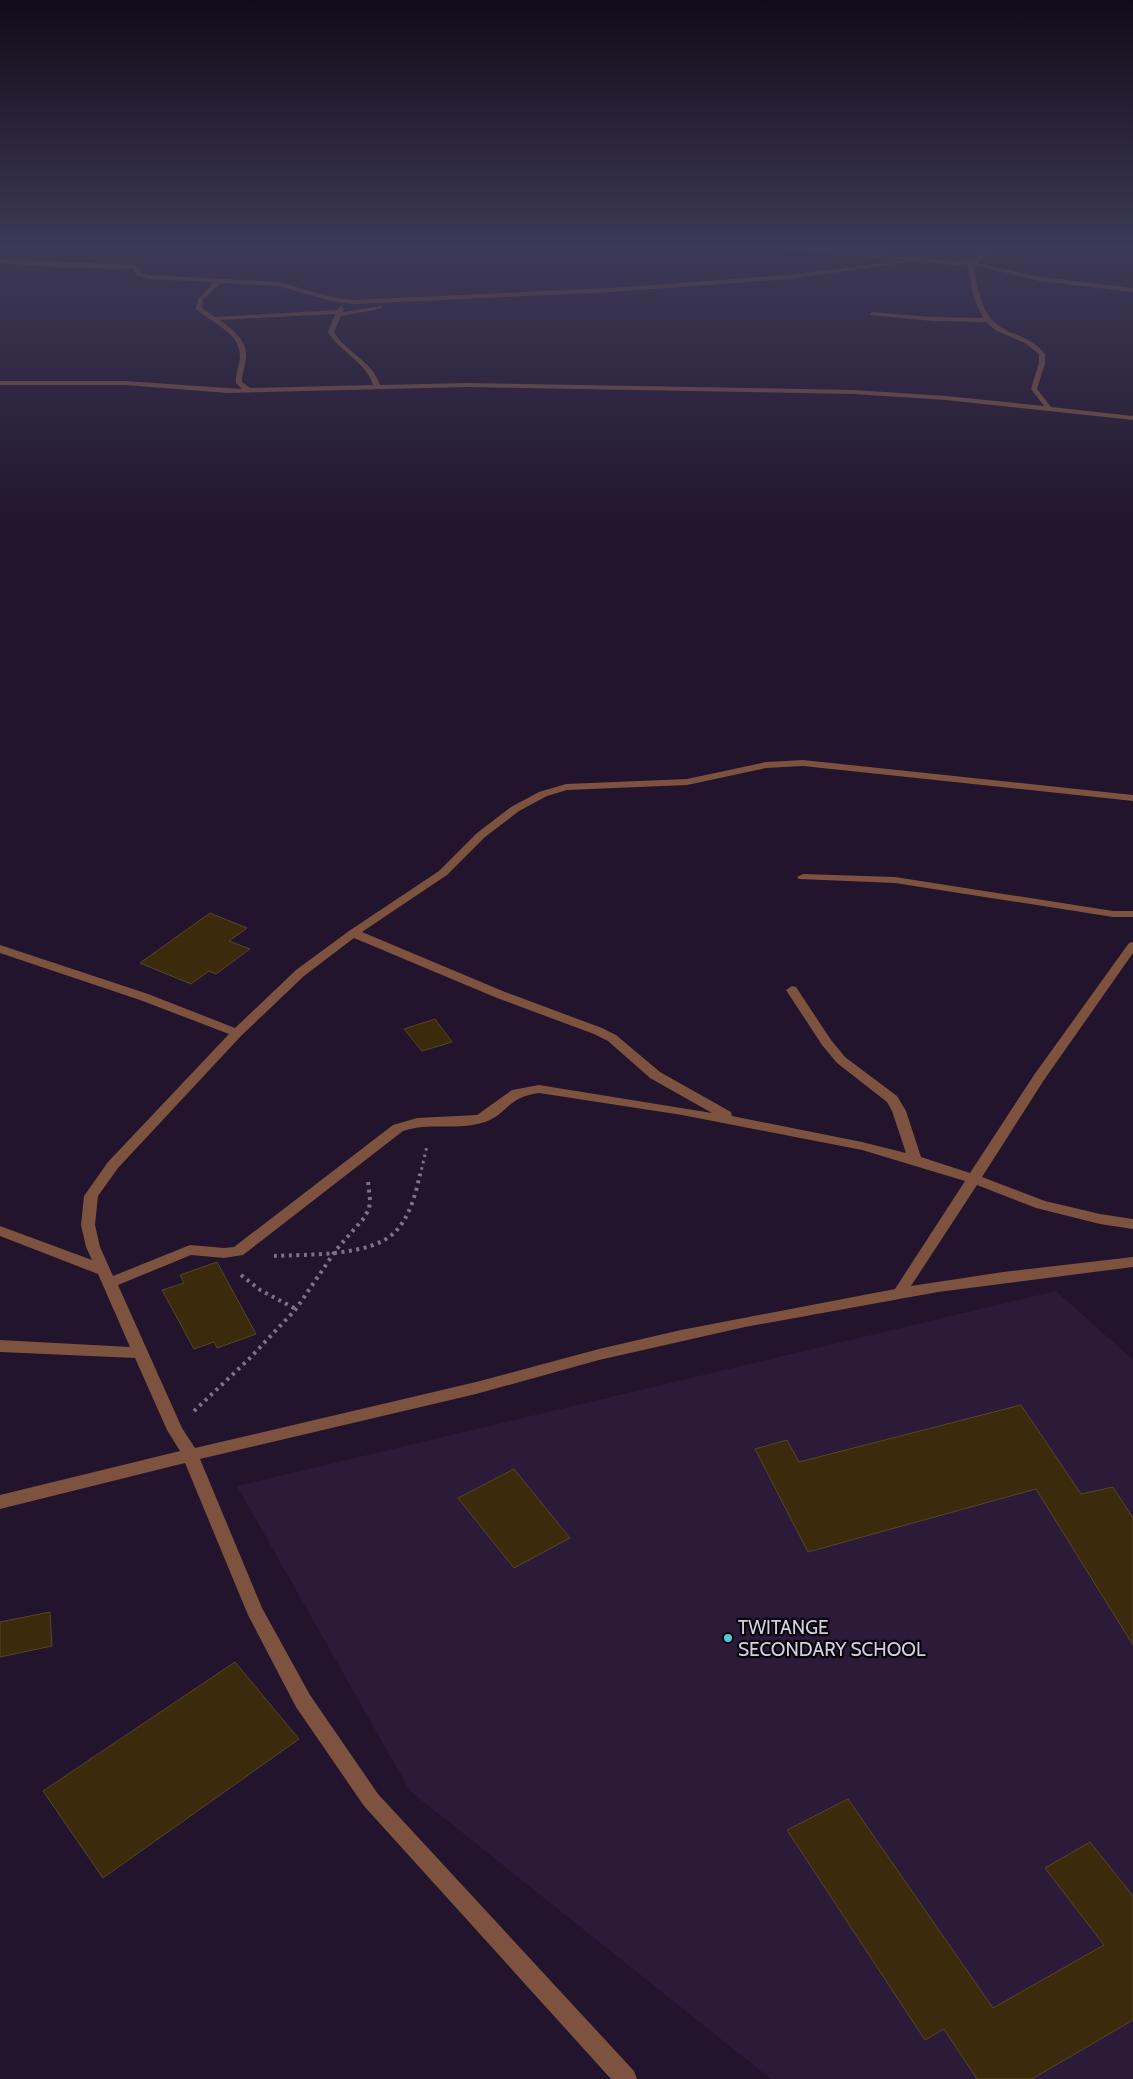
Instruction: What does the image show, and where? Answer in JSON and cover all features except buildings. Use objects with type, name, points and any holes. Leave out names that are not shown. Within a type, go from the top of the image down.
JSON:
[{"type":"street","points":[[241,344],[243,356],[238,371],[239,383],[249,391]]},
{"type":"street","points":[[339,344],[364,366],[377,388]]},
{"type":"street","points":[[1032,344],[1042,354],[1042,363],[1034,389],[1050,410]]},
{"type":"street","points":[[0,383],[125,383],[204,391],[534,386],[854,392],[946,398],[1133,418]]},
{"type":"street","points":[[626,2079],[371,1800],[303,1701],[254,1610],[190,1454],[175,1430],[93,1248],[88,1226],[91,1196],[113,1165],[237,1033],[300,973],[353,933],[444,873],[481,835],[515,809],[543,794],[566,787],[687,782],[766,765],[803,763],[1133,798]]},
{"type":"street","points":[[803,877],[895,880],[1107,913],[1133,914]]},
{"type":"street","points":[[353,933],[501,995],[598,1031],[612,1038],[655,1075],[736,1121]]},
{"type":"street","points":[[900,1292],[972,1178],[1133,945]]},
{"type":"street","points":[[0,950],[144,997],[237,1033]]},
{"type":"street","points":[[792,990],[826,1042],[841,1060],[892,1099],[899,1111],[915,1160]]},
{"type":"street","points":[[0,1231],[106,1276],[190,1250],[224,1253],[238,1251],[398,1128],[409,1123],[433,1120],[480,1119],[486,1117],[518,1092],[539,1089],[736,1121],[862,1146],[972,1178],[1041,1205],[1100,1219],[1133,1224]]},
{"type":"street","points":[[0,1502],[190,1454],[480,1387],[616,1350],[900,1292],[1133,1262]]},
{"type":"street","points":[[0,1346],[141,1353]]},
{"type":"path","points":[[270,1256],[367,1247],[395,1233],[404,1218],[418,1185],[433,1120]]},
{"type":"path","points":[[175,1430],[250,1359],[296,1309],[336,1250],[364,1218],[369,1209],[369,1151]]},
{"type":"path","points":[[224,1253],[252,1285],[296,1309]]},
{"type":"shaded area","name":"TWITANGE SECONDARY SCHOOL","points":[[1056,1291],[1133,1360],[1133,2079],[771,2079],[410,1791],[237,1486]]},
{"type":"place","name":"TWITANGE SECONDARY SCHOOL","points":[[728,1638]]}]
